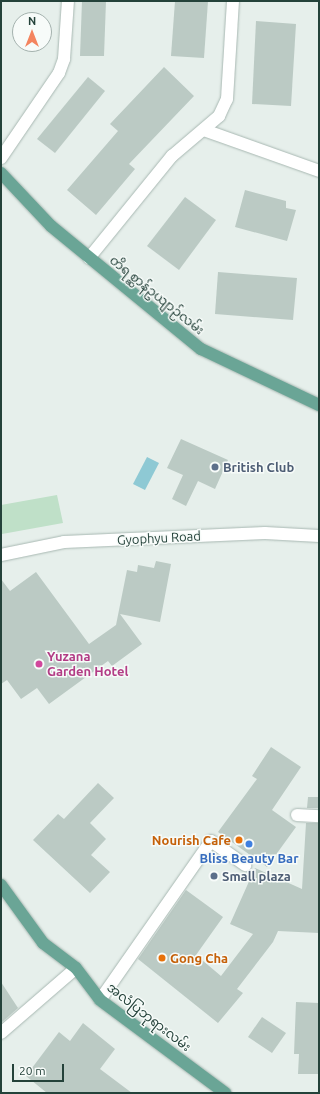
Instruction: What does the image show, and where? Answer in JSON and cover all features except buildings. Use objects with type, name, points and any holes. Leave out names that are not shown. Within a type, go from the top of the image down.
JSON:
[{"type":"main road","name":"တိရစ္ဆာန်ဥယျာဉ်လမ်း","points":[[1,173],[50,226],[201,349],[319,405]]},
{"type":"main road","name":"အလံပြဘုရားလမ်း","points":[[1,885],[43,943],[76,968],[100,1000],[225,1093]]},
{"type":"street","points":[[1,158],[59,74],[64,59],[68,1]]},
{"type":"street","points":[[89,258],[172,156],[219,116],[227,99],[233,1]]},
{"type":"street","points":[[204,130],[319,171]]},
{"type":"street","name":"Gyophyu Road","points":[[1,555],[64,542],[265,533],[319,536]]},
{"type":"street","points":[[297,815],[319,816]]},
{"type":"street","points":[[100,1000],[211,841],[245,865]]},
{"type":"street","points":[[1,1033],[76,968]]},
{"type":"green space","points":[[57,495],[63,523],[2,534],[1,505]]},
{"type":"water","points":[[147,457],[159,463],[145,490],[133,484]]},
{"type":"place","name":"British Club","points":[[215,467]]},
{"type":"place","name":"Yuzana Garden Hotel","points":[[39,664]]},
{"type":"place","name":"Nourish Cafe","points":[[239,840]]},
{"type":"place","name":"Bliss Beauty Bar","points":[[249,844]]},
{"type":"place","name":"Small plaza","points":[[214,876]]},
{"type":"place","name":"Gong Cha","points":[[162,958]]}]
